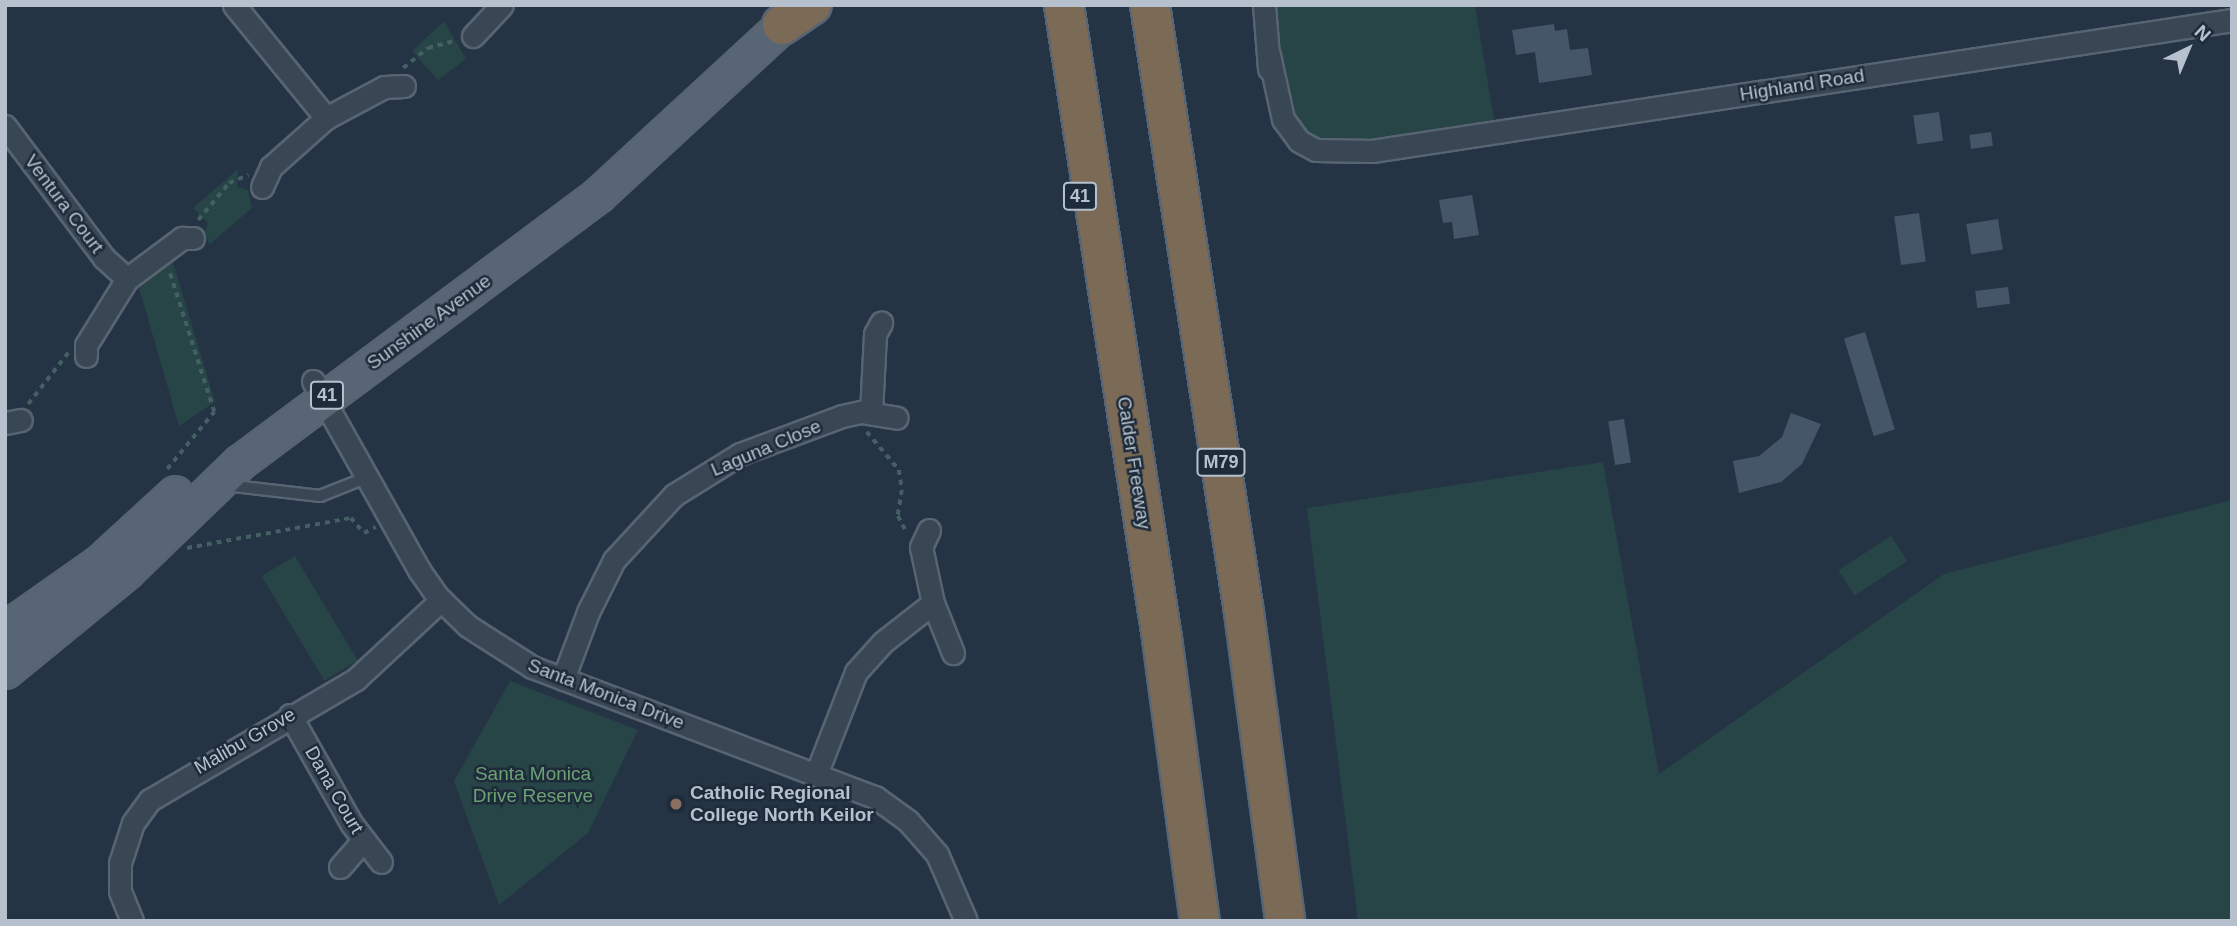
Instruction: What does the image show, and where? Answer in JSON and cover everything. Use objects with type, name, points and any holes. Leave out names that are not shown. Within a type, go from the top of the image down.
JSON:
[{"type":"highway","name":"41","points":[[1050,5],[1096,302],[1106,346],[1121,383]]},
{"type":"highway","name":"Calder Freeway","points":[[1063,5],[1163,638],[1200,921]]},
{"type":"highway","name":"M79","points":[[1150,5],[1242,598],[1285,921]]},
{"type":"main road","name":"Sunshine Avenue","points":[[5,629],[99,563],[227,446],[511,263],[663,137],[800,12]]},
{"type":"main road","name":"Sunshine Avenue","points":[[5,671],[127,571],[215,483],[319,389]]},
{"type":"street","points":[[234,5],[326,118]]},
{"type":"street","points":[[473,36],[502,5]]},
{"type":"street","name":"Highland Road","points":[[1264,5],[1272,114],[1297,145],[1322,161],[1354,158],[1372,151],[2232,19]]},
{"type":"street","points":[[263,182],[326,118],[398,85]]},
{"type":"street","name":"Ventura Court","points":[[5,126],[104,258],[127,279]]},
{"type":"street","points":[[86,350],[127,279],[158,254],[188,238]]},
{"type":"street","points":[[872,413],[874,338],[881,323]]},
{"type":"street","name":"Santa Monica Drive","points":[[319,389],[391,519],[441,600],[507,655],[563,679],[817,772],[874,797],[908,821],[950,877],[967,921]]},
{"type":"street","name":"Laguna Close","points":[[563,679],[588,611],[614,560],[674,495],[740,454],[849,414],[872,413],[897,418]]},
{"type":"street","points":[[926,534],[933,603],[953,653]]},
{"type":"street","name":"Malibu Grove","points":[[132,921],[120,891],[120,863],[141,810],[176,782],[379,661],[441,600]]},
{"type":"street","points":[[817,772],[841,703],[863,662],[933,603]]},
{"type":"street","name":"Dana Court","points":[[290,715],[363,841],[381,862]]},
{"type":"street","points":[[340,867],[363,841]]},
{"type":"lane","points":[[215,483],[303,497],[330,493],[368,477]]},
{"type":"path","points":[[398,85],[418,55],[438,44],[473,36]]},
{"type":"path","points":[[188,238],[184,230],[203,215],[229,183],[248,175],[263,182]]},
{"type":"path","points":[[158,254],[175,283],[214,412],[163,474]]},
{"type":"path","points":[[13,422],[50,371],[72,350],[86,350]]},
{"type":"path","points":[[872,413],[866,432],[901,476],[899,520],[907,533],[926,534]]},
{"type":"path","points":[[176,550],[351,518],[364,533],[391,519]]},
{"type":"green space","points":[[1273,5],[1475,5],[1494,120],[1330,146],[1296,131],[1279,62]]},
{"type":"green space","points":[[444,21],[466,59],[438,80],[412,51]]},
{"type":"green space","points":[[238,169],[237,187],[248,190],[252,208],[210,244],[203,236],[208,223],[193,208]]},
{"type":"green space","points":[[171,256],[215,402],[179,426],[137,281]]},
{"type":"green space","points":[[1603,462],[1659,774],[1944,574],[2232,500],[2232,921],[1358,921],[1307,508]]},
{"type":"green space","points":[[1891,536],[1907,561],[1855,595],[1838,570]]},
{"type":"green space","points":[[295,556],[358,661],[324,681],[262,576]]},
{"type":"green space","name":"Santa Monica Drive Reserve","points":[[510,681],[638,730],[588,833],[499,905],[454,781]]},
{"type":"building","points":[[1554,24],[1555,31],[1567,29],[1570,50],[1588,48],[1592,75],[1539,83],[1535,52],[1516,55],[1512,30]]},
{"type":"building","points":[[1939,112],[1943,141],[1917,144],[1913,116]]},
{"type":"building","points":[[1991,132],[1993,146],[1971,149],[1969,135]]},
{"type":"building","points":[[1472,195],[1479,235],[1454,239],[1452,222],[1443,223],[1439,200]]},
{"type":"building","points":[[1919,213],[1926,262],[1901,265],[1894,216]]},
{"type":"building","points":[[1998,219],[2003,250],[1971,255],[1966,224]]},
{"type":"building","points":[[2008,287],[2010,304],[1977,308],[1975,291]]},
{"type":"building","points":[[1865,332],[1895,430],[1874,436],[1844,338]]},
{"type":"building","points":[[1791,413],[1821,424],[1802,464],[1781,482],[1739,493],[1733,461],[1759,456],[1782,437]]},
{"type":"building","points":[[1624,419],[1631,462],[1615,465],[1608,422]]},
{"type":"place","name":"Catholic Regional College North Keilor","points":[[676,804]]}]
